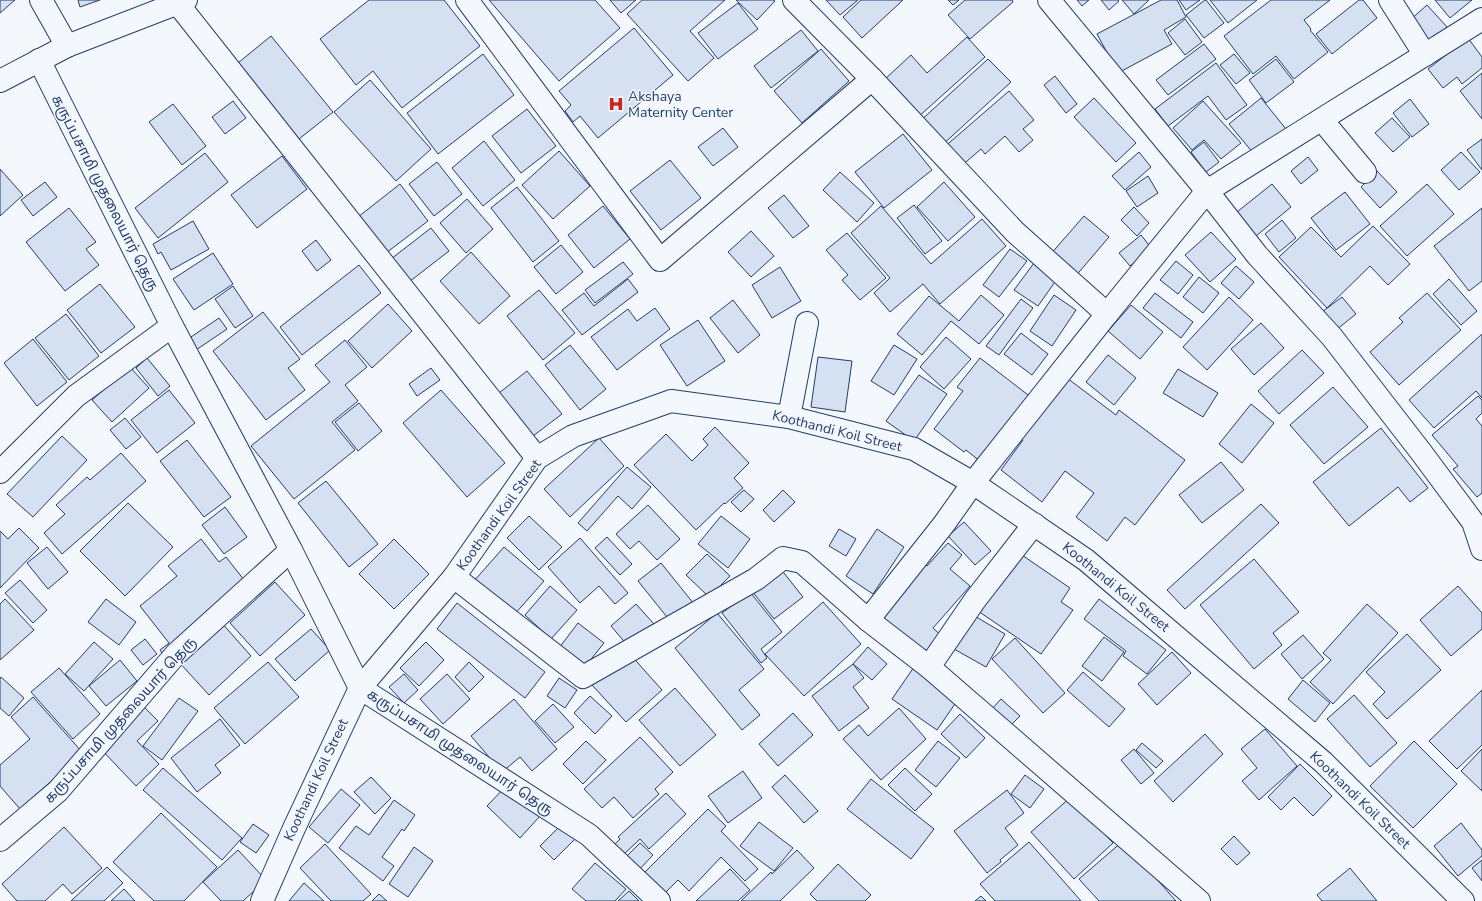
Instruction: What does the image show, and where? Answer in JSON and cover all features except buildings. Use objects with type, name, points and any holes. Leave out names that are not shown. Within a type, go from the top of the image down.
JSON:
[{"type":"street","points":[[41,0],[66,46]]},
{"type":"street","points":[[467,0],[660,260],[872,79]]},
{"type":"street","points":[[794,0],[872,79],[1015,232],[1107,314]]},
{"type":"street","points":[[1049,0],[1207,191],[1257,255],[1332,337],[1473,522],[1482,549]]},
{"type":"street","points":[[1390,0],[1425,55]]},
{"type":"street","points":[[0,82],[66,46],[182,2],[537,458]]},
{"type":"street","points":[[868,620],[944,524],[973,483],[1207,191],[1482,20]]},
{"type":"street","name":"கருப்பசாமி முதலையார் தெரு","points":[[39,60],[172,326],[292,550],[360,688],[589,835],[659,901]]},
{"type":"street","points":[[1322,120],[1365,172]]},
{"type":"street","points":[[789,417],[807,323]]},
{"type":"street","points":[[0,472],[76,396],[172,326]]},
{"type":"street","name":"Koothandi Koil Street","points":[[262,901],[294,826],[360,688],[454,578],[537,458],[574,436],[671,401],[789,417],[914,449],[973,483],[1086,560],[1323,762],[1463,901]]},
{"type":"street","points":[[929,667],[975,600],[1034,524]]},
{"type":"street","name":"கருப்பசாமி முதலையார் தெரு","points":[[0,840],[58,791],[176,654],[292,550]]},
{"type":"street","points":[[454,578],[583,677],[756,579],[783,558],[802,562],[868,620],[929,667],[1199,901]]},
{"type":"place","name":"Akshaya Maternity Center","points":[[616,104]]}]
